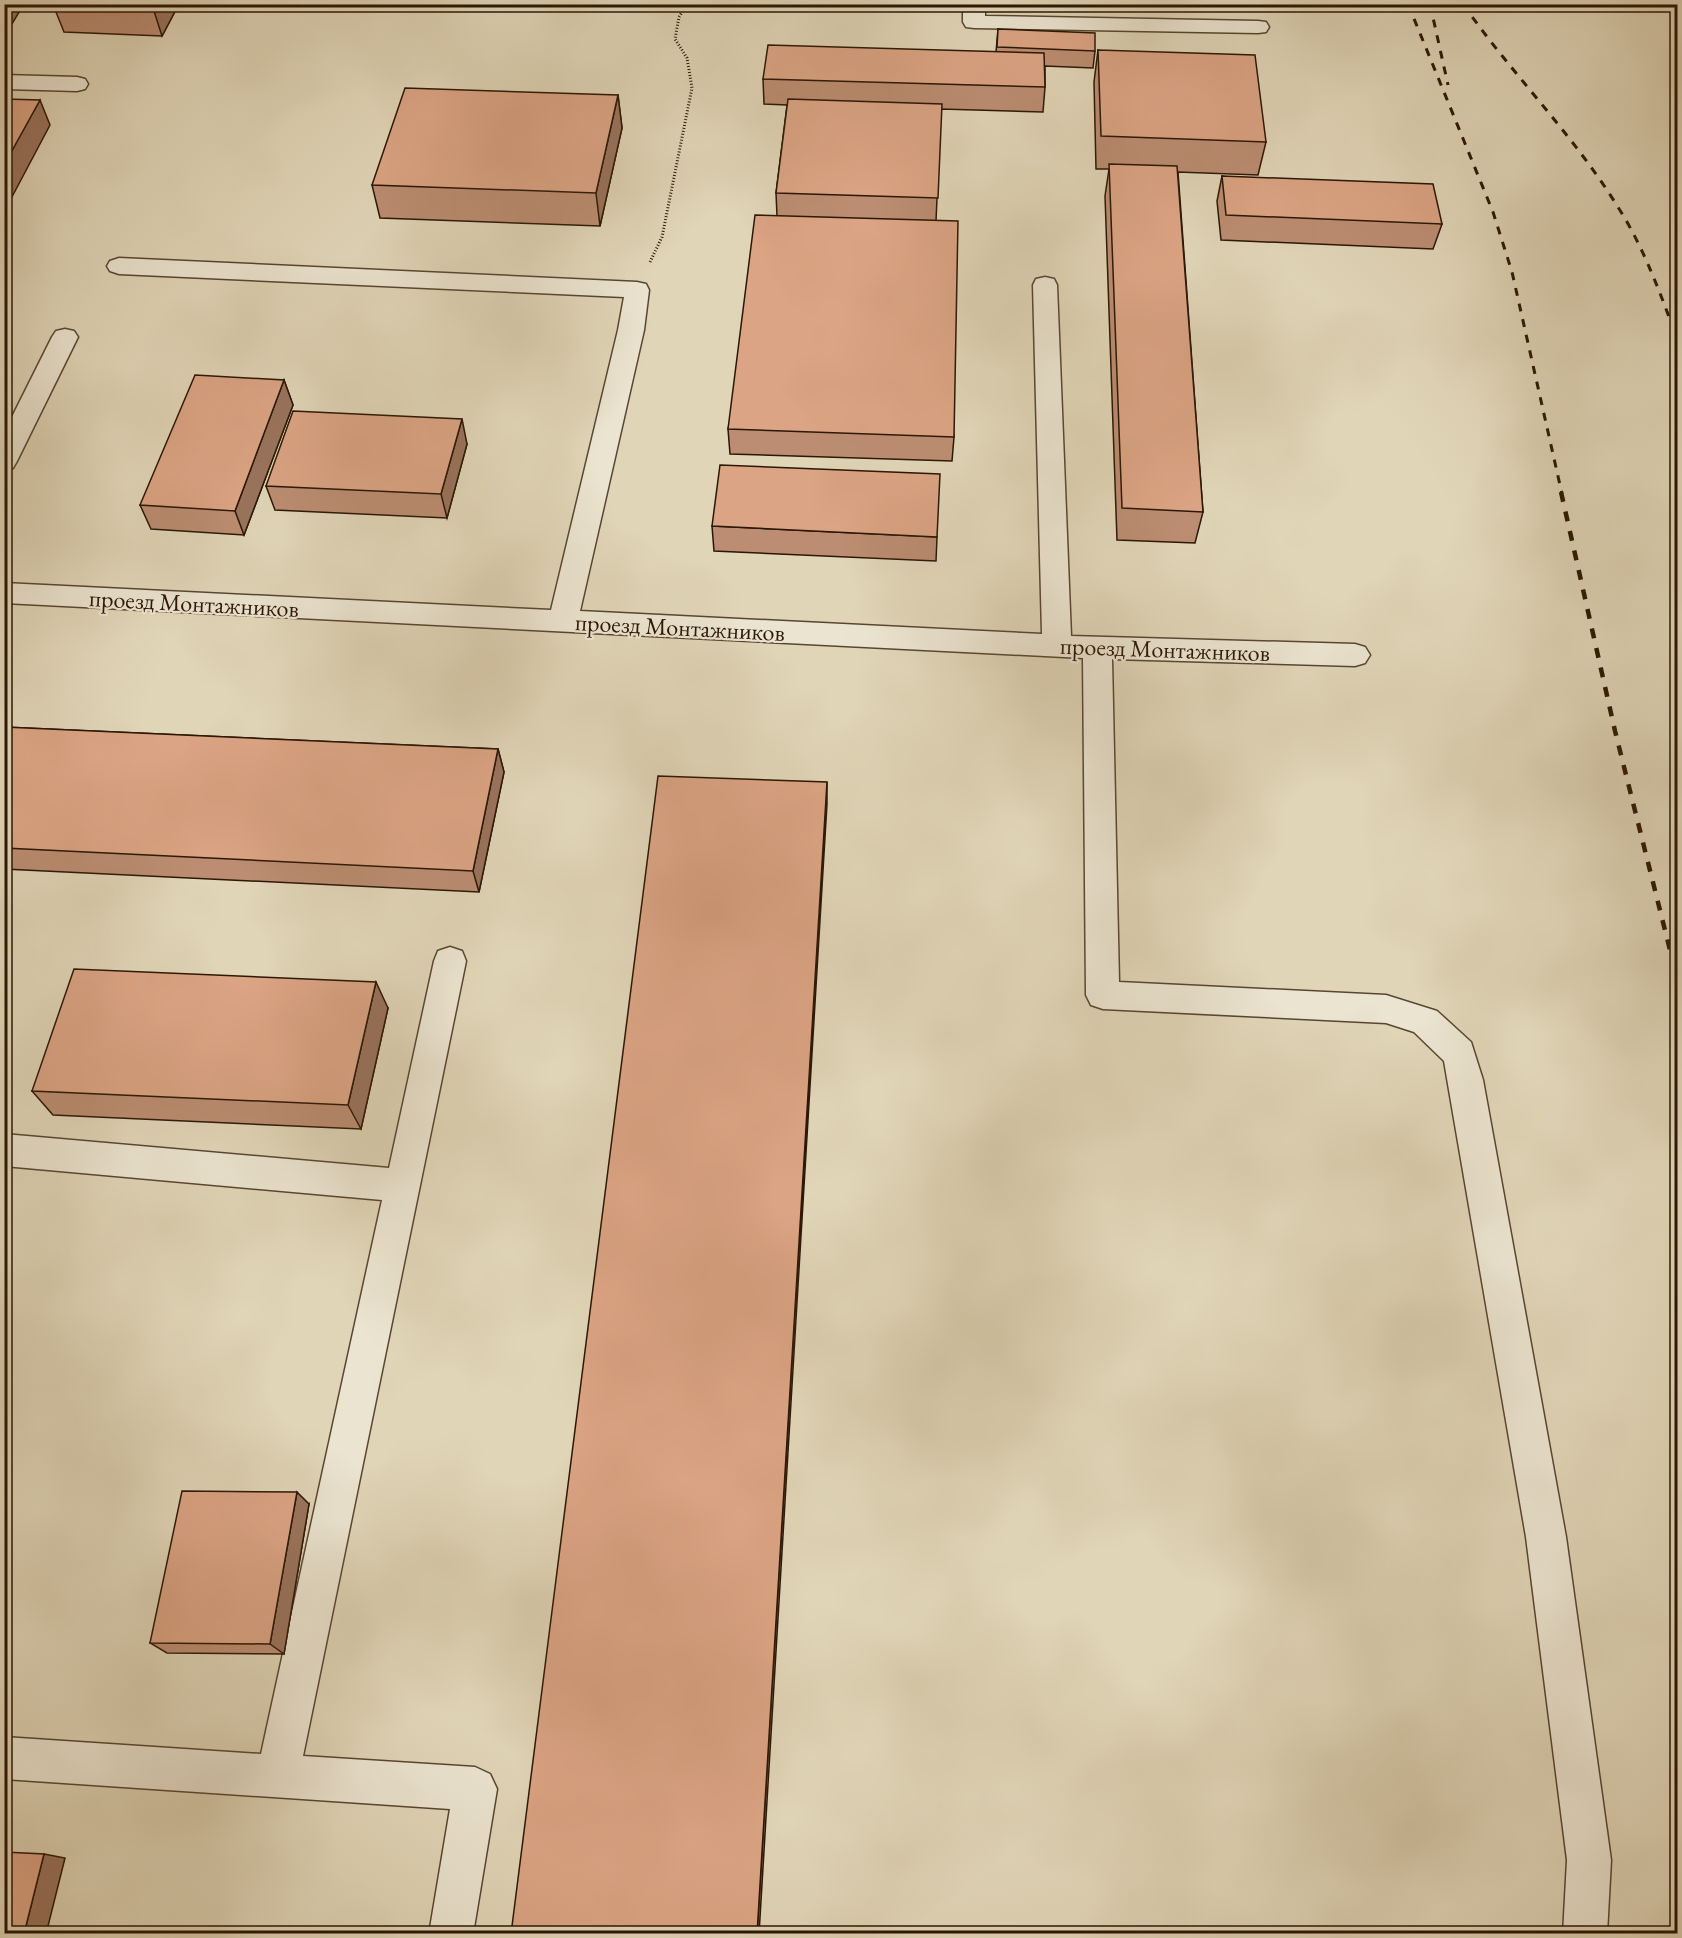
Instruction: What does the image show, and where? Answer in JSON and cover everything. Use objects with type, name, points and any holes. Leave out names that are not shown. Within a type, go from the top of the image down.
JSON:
[{"type":"street","points":[[974,4],[974,22],[1258,27]]},
{"type":"street","points":[[4,82],[77,84]]},
{"type":"street","points":[[119,266],[637,290],[631,330],[563,622]]},
{"type":"street","points":[[1045,285],[1057,646]]},
{"type":"street","points":[[4,461],[65,337]]},
{"type":"street","name":"проезд Монтажников","points":[[4,593],[1057,646],[1355,655]]},
{"type":"street","points":[[1097,647],[1103,995],[1386,1009],[1425,1020],[1459,1053],[1466,1080],[1546,1537],[1589,1860],[1585,1934]]},
{"type":"street","points":[[278,1776],[450,962]]},
{"type":"street","points":[[4,1150],[403,1186]]},
{"type":"street","points":[[4,1758],[475,1789],[451,1934]]},
{"type":"path","points":[[637,290],[662,237],[692,88],[687,58],[675,39],[679,17],[687,4]]},
{"type":"building","points":[[56,4],[157,4],[154,11],[54,7]]},
{"type":"building","points":[[998,29],[1095,33],[1095,51],[997,47]]},
{"type":"building","points":[[768,45],[1044,53],[1045,87],[763,79]]},
{"type":"building","points":[[1098,50],[1255,55],[1266,142],[1101,136]]},
{"type":"building","points":[[405,88],[618,95],[596,193],[372,185]]},
{"type":"building","points":[[4,99],[40,100],[4,165]]},
{"type":"building","points":[[788,99],[942,104],[938,198],[776,193]]},
{"type":"building","points":[[1109,164],[1177,166],[1203,512],[1122,508]]},
{"type":"building","points":[[1222,176],[1433,184],[1442,224],[1226,215]]},
{"type":"building","points":[[755,215],[958,221],[954,437],[728,429]]},
{"type":"building","points":[[195,375],[284,380],[235,511],[140,505]]},
{"type":"building","points":[[293,411],[462,419],[441,494],[266,486]]},
{"type":"building","points":[[720,465],[940,474],[937,537],[712,526]]},
{"type":"building","points":[[4,727],[498,749],[473,871],[4,848]]},
{"type":"building","points":[[658,776],[827,782],[757,1934],[511,1934]]},
{"type":"building","points":[[74,969],[376,982],[348,1105],[32,1091]]},
{"type":"building","points":[[182,1491],[297,1492],[270,1644],[150,1643]]},
{"type":"building","points":[[4,1852],[44,1854],[24,1934],[4,1934]]},
{"type":"railway","points":[[1408,4],[1493,212],[1512,272],[1562,494]]},
{"type":"railway","points":[[1430,4],[1448,85]]},
{"type":"railway","points":[[1463,4],[1580,152],[1616,204],[1643,254],[1678,341]]},
{"type":"railway","points":[[1561,492],[1615,731],[1678,982]]}]
